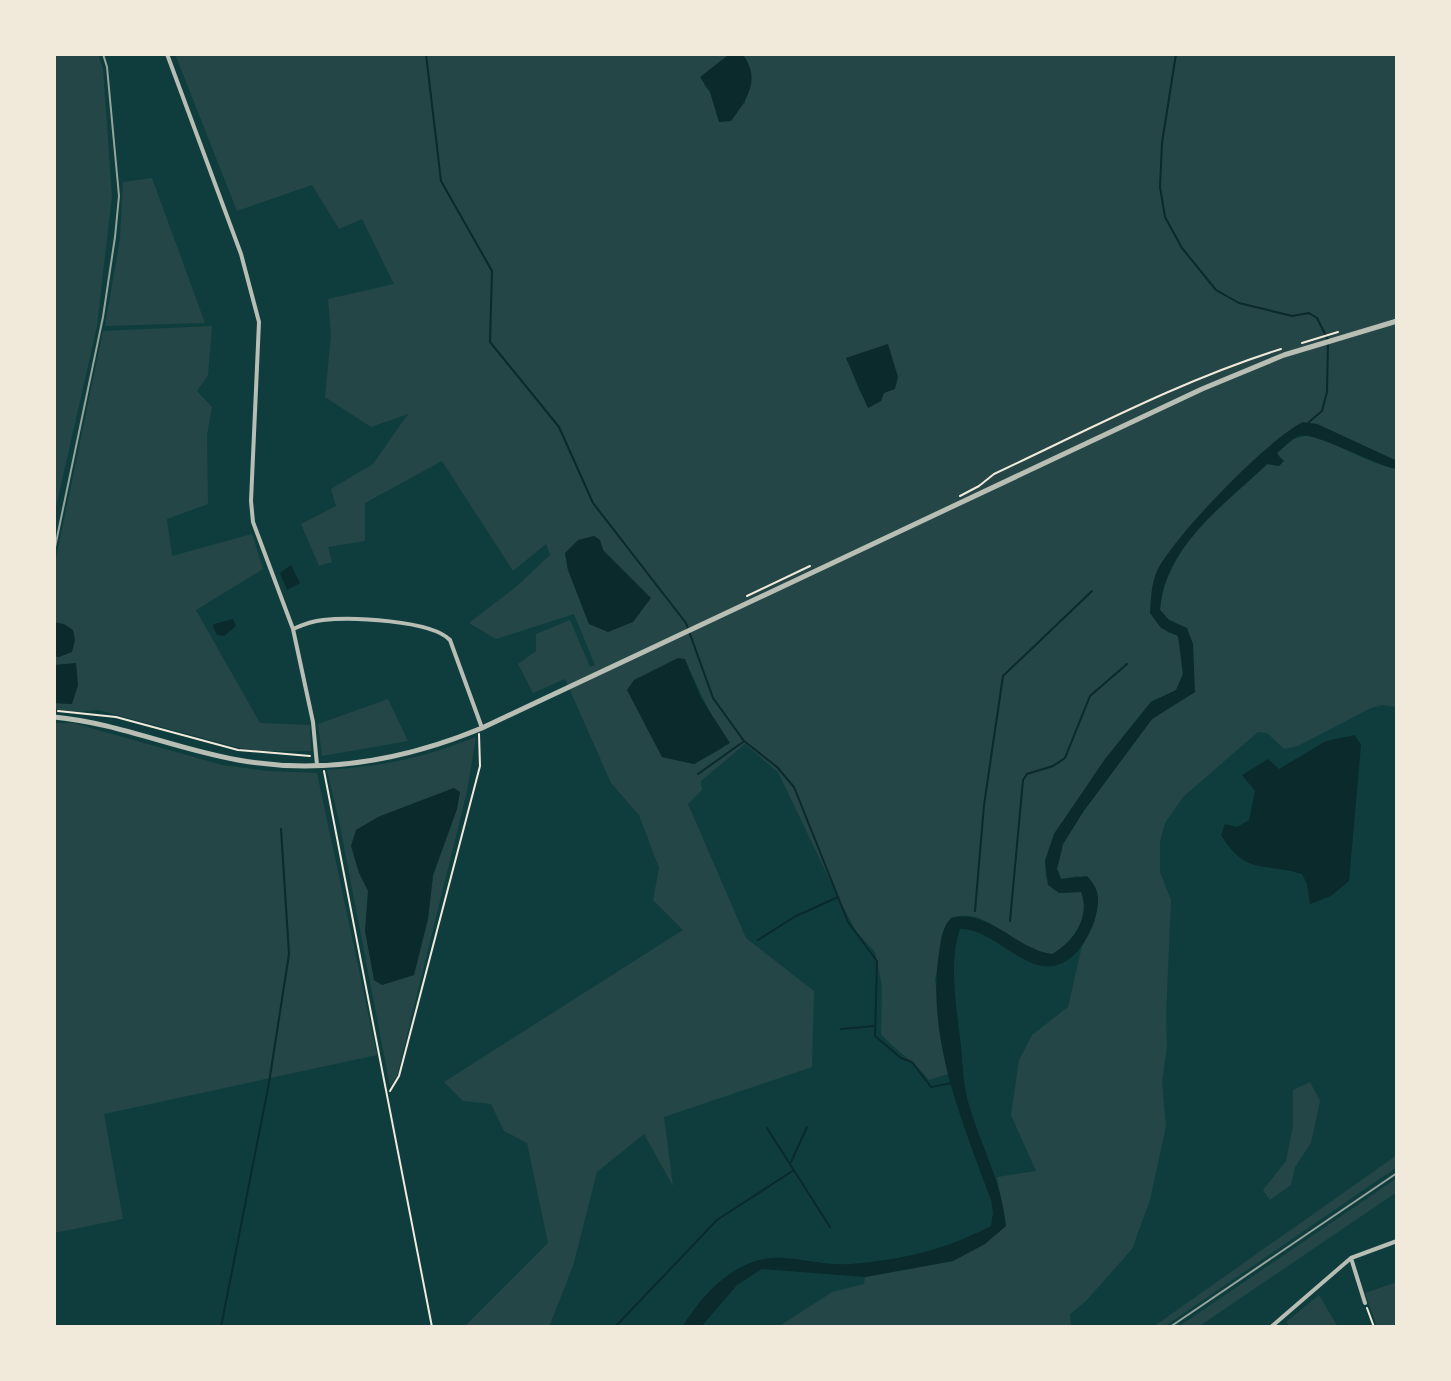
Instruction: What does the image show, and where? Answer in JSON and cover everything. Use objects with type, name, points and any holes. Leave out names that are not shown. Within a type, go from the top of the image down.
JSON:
[{"type":"street","points":[[167,54],[241,254],[257,306],[253,522],[293,629],[319,763]]},
{"type":"street","points":[[54,717],[119,728],[236,760],[358,763],[412,753],[480,728],[1202,389],[1333,336],[1397,321]]},
{"type":"street","points":[[293,629],[323,620],[369,620],[431,628],[444,633],[450,640],[480,728]]},
{"type":"street","points":[[1271,1327],[1351,1258],[1397,1241]]},
{"type":"street","points":[[1351,1258],[1365,1303]]},
{"type":"path","points":[[1303,343],[1333,336]]},
{"type":"path","points":[[954,499],[994,474],[1143,405],[1226,368],[1290,346]]},
{"type":"path","points":[[748,595],[817,563]]},
{"type":"path","points":[[54,710],[116,717],[238,750],[308,755],[319,763],[388,1093],[432,1327]]},
{"type":"path","points":[[388,1093],[399,1076],[480,766],[480,728]]},
{"type":"path","points":[[1365,1303],[1374,1327]]},
{"type":"shaded area","points":[[54,54],[98,54],[103,69],[112,196],[97,326],[54,516]]},
{"type":"shaded area","points":[[175,54],[734,54],[727,56],[704,85],[710,92],[720,122],[745,103],[747,60],[742,54],[1397,54],[1397,461],[1317,424],[1261,453],[1191,526],[1156,573],[1150,613],[1167,632],[1178,636],[1183,667],[1180,685],[1149,704],[1054,834],[1045,861],[1046,878],[1059,893],[1082,892],[1084,902],[1082,920],[1067,943],[1052,955],[1042,954],[980,919],[956,917],[946,924],[935,980],[948,1074],[929,1080],[881,1034],[882,986],[875,952],[856,931],[778,772],[745,744],[701,781],[702,790],[688,804],[746,938],[814,991],[812,1067],[664,1117],[673,1186],[644,1134],[597,1172],[573,1266],[549,1327],[464,1327],[548,1243],[527,1143],[504,1131],[491,1104],[463,1101],[444,1082],[683,930],[653,900],[659,868],[639,815],[611,783],[565,679],[533,693],[518,664],[536,651],[536,634],[570,620],[590,667],[595,665],[574,614],[496,639],[469,623],[517,586],[550,555],[546,544],[513,571],[442,461],[365,503],[365,541],[328,547],[332,562],[319,566],[301,524],[336,506],[331,489],[373,464],[408,414],[371,427],[325,397],[331,334],[328,299],[394,284],[362,219],[339,229],[312,185],[237,211]],"holes":[[[888,344],[867,402],[846,358]],[[600,540],[603,550],[589,624],[568,570],[565,553]],[[692,675],[723,748],[694,764],[662,757]]]},
{"type":"shaded area","points":[[734,54],[742,54],[752,80],[747,97],[731,121],[719,122],[710,92],[700,77]]},
{"type":"shaded area","points":[[152,178],[205,323],[105,326],[120,238],[123,182]]},
{"type":"shaded area","points":[[212,326],[208,375],[197,391],[212,407],[207,435],[208,504],[167,519],[172,556],[252,534],[263,569],[196,610],[260,723],[310,725],[311,751],[251,751],[98,710],[74,712],[54,709],[54,703],[72,704],[75,664],[54,665],[54,656],[59,657],[54,622],[54,568],[103,331]]},
{"type":"shaded area","points":[[888,344],[898,377],[895,389],[884,393],[881,401],[868,408],[846,358]]},
{"type":"shaded area","points":[[1303,422],[1317,424],[1397,461],[1397,469],[1317,438],[1299,436],[1278,452],[1284,461],[1279,466],[1267,464],[1199,528],[1172,566],[1160,610],[1169,620],[1187,628],[1193,644],[1195,692],[1152,719],[1063,844],[1057,869],[1061,879],[1087,876],[1098,894],[1095,920],[1082,945],[1061,964],[1047,966],[1032,963],[975,931],[960,929],[954,972],[965,1085],[1000,1194],[1006,1226],[985,1244],[953,1261],[865,1277],[762,1269],[737,1285],[701,1327],[682,1327],[712,1289],[737,1269],[751,1263],[783,1258],[842,1264],[887,1260],[940,1248],[991,1226],[991,1200],[958,1110],[942,1048],[936,985],[944,930],[951,918],[978,919],[1039,951],[1052,954],[1073,936],[1082,920],[1083,902],[1081,892],[1059,893],[1048,885],[1045,861],[1054,834],[1105,759],[1151,702],[1176,690],[1183,674],[1178,636],[1161,628],[1150,613],[1157,571],[1182,535],[1223,490],[1268,448]]},
{"type":"shaded area","points":[[1308,435],[1397,469],[1397,707],[1382,705],[1371,708],[1298,746],[1284,749],[1267,733],[1258,732],[1183,797],[1165,823],[1160,842],[1160,872],[1171,900],[1167,1046],[1162,1082],[1166,1126],[1150,1200],[1132,1249],[1086,1301],[1070,1314],[1071,1327],[778,1327],[832,1292],[864,1284],[865,1277],[953,1261],[1006,1226],[997,1177],[1036,1171],[1011,1115],[1019,1060],[1032,1035],[1068,1007],[1082,946],[1095,920],[1078,876],[1061,879],[1057,869],[1063,844],[1152,719],[1195,692],[1175,622],[1160,610],[1173,566],[1199,528],[1216,511],[1268,464],[1279,466],[1278,452],[1294,439]]},
{"type":"shaded area","points":[[594,536],[600,540],[603,550],[651,598],[633,622],[608,632],[589,624],[568,570],[565,553],[578,540]]},
{"type":"shaded area","points":[[291,565],[300,583],[287,590],[280,573]]},
{"type":"shaded area","points":[[233,619],[236,626],[224,636],[217,635],[214,624]]},
{"type":"shaded area","points":[[54,622],[73,630],[75,640],[72,652],[59,657],[54,656]]},
{"type":"shaded area","points":[[678,658],[685,659],[701,698],[730,743],[694,764],[662,757],[627,690],[634,680]]},
{"type":"shaded area","points":[[76,663],[78,685],[72,704],[54,703],[54,665]]},
{"type":"shaded area","points":[[388,699],[408,741],[322,756],[318,724]]},
{"type":"shaded area","points":[[54,723],[73,723],[222,765],[317,773],[377,1055],[104,1114],[123,1219],[54,1233]]},
{"type":"shaded area","points":[[1355,735],[1361,745],[1349,881],[1331,896],[1310,904],[1302,874],[1248,862],[1230,848],[1221,835],[1225,824],[1237,827],[1249,820],[1255,791],[1242,775],[1268,759],[1279,769],[1326,741]]},
{"type":"shaded area","points":[[476,737],[467,791],[397,1076],[390,1086],[327,770],[403,760]],"holes":[[[454,788],[457,809],[433,875],[428,919],[365,931],[378,817]]]},
{"type":"shaded area","points":[[454,788],[460,792],[457,809],[433,875],[428,919],[414,975],[382,985],[374,980],[365,931],[368,891],[351,846],[356,830],[378,817]]},
{"type":"shaded area","points":[[1310,1082],[1320,1101],[1311,1143],[1295,1167],[1291,1185],[1270,1200],[1263,1190],[1286,1161],[1293,1126],[1293,1090]]},
{"type":"shaded area","points":[[1397,1155],[1397,1167],[1164,1327],[1153,1327]]},
{"type":"shaded area","points":[[1397,1178],[1397,1192],[1198,1327],[1178,1327]]},
{"type":"shaded area","points":[[1397,1282],[1397,1327],[1377,1327],[1365,1293]]},
{"type":"shaded area","points":[[1319,1295],[1338,1327],[1290,1327],[1286,1322]]},
{"type":"waterway","points":[[426,54],[441,181],[492,271],[490,342],[559,427],[593,503],[686,623],[713,698],[744,741],[777,767],[794,787],[848,922],[877,961],[875,1036],[901,1058],[912,1062],[931,1087],[952,1083]]},
{"type":"waterway","points":[[1176,54],[1162,143],[1160,187],[1165,217],[1182,248],[1216,290],[1239,303],[1292,316],[1309,313],[1317,318],[1328,340],[1327,392],[1322,411],[1309,422]]},
{"type":"waterway","points":[[975,911],[984,805],[1003,676],[1092,591]]},
{"type":"waterway","points":[[1010,921],[1023,780],[1027,774],[1053,766],[1065,758],[1090,696],[1127,664]]},
{"type":"waterway","points":[[698,774],[743,742]]},
{"type":"waterway","points":[[221,1327],[269,1083],[289,954],[281,829]]},
{"type":"waterway","points":[[758,940],[794,917],[838,897]]},
{"type":"waterway","points":[[841,1029],[875,1026]]},
{"type":"waterway","points":[[791,1162],[807,1127]]},
{"type":"waterway","points":[[767,1128],[830,1227]]},
{"type":"waterway","points":[[615,1327],[717,1220],[794,1170]]},
{"type":"railway","points":[[54,552],[103,317],[115,237],[119,196],[107,67],[103,54]]},
{"type":"railway","points":[[1170,1327],[1397,1173]]}]
